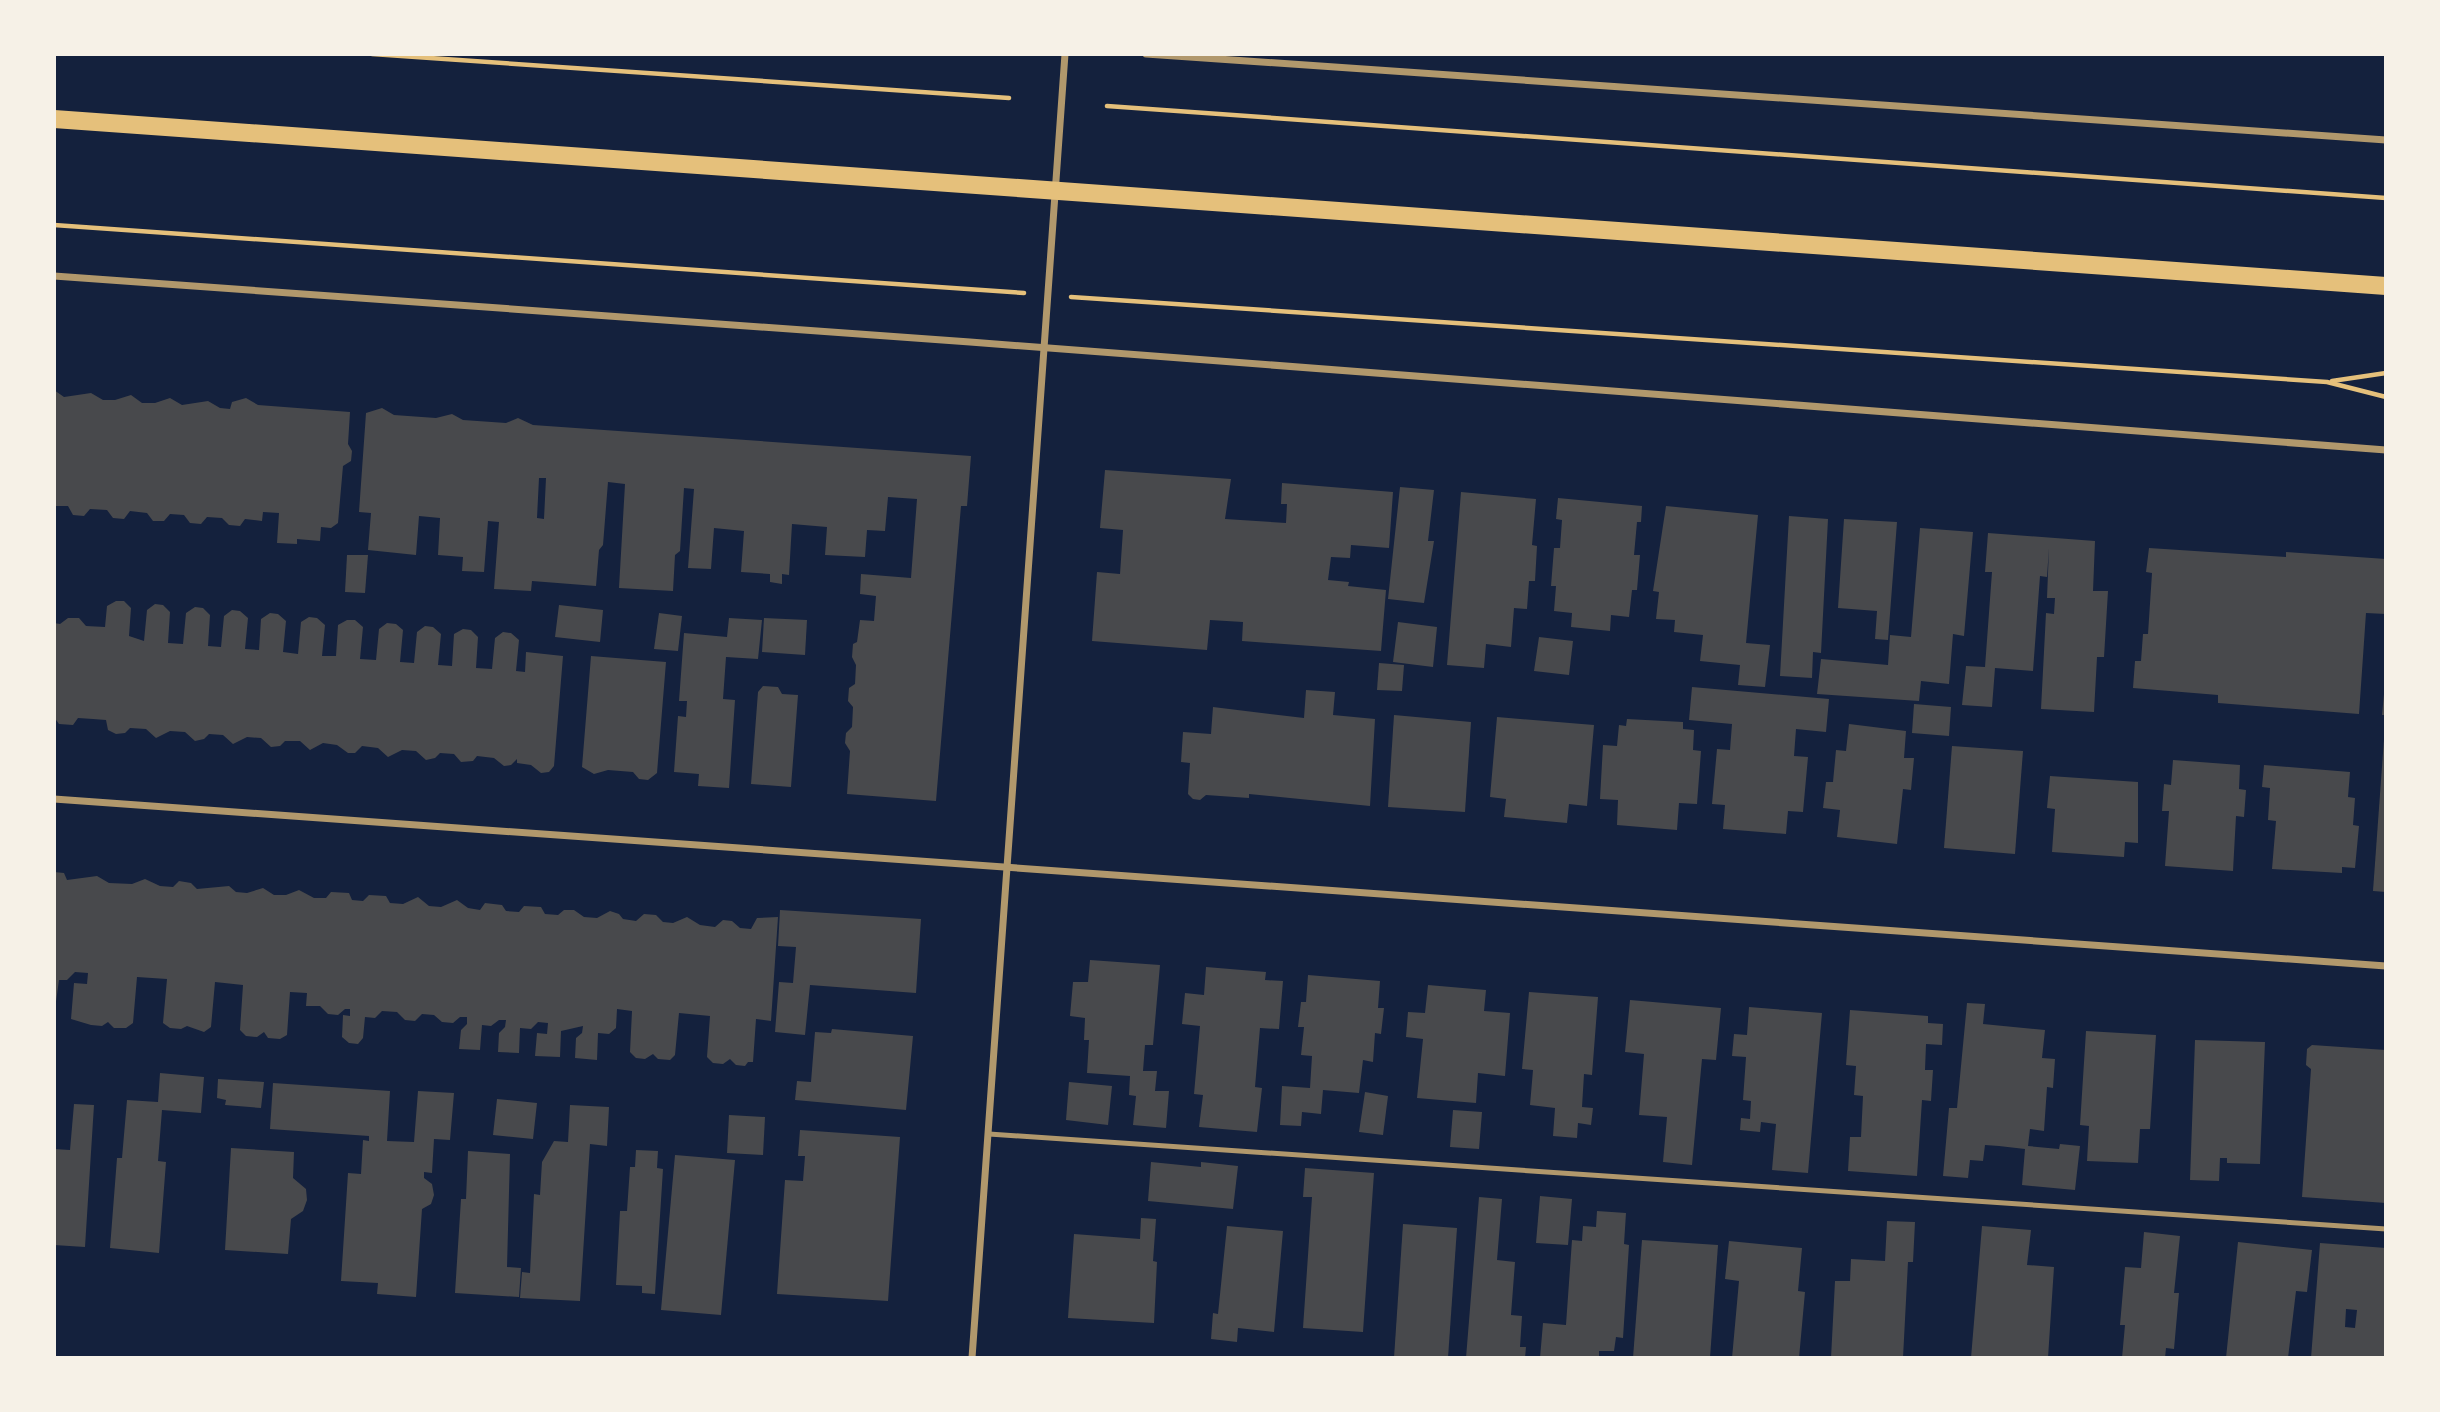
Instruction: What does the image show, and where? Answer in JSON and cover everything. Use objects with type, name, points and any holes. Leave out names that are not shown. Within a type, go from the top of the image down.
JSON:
[{"type":"main road","points":[[54,119],[2386,286]]},
{"type":"street","points":[[972,1358],[1065,54]]},
{"type":"street","points":[[1146,54],[2386,140]]},
{"type":"street","points":[[54,276],[1044,347],[2386,450]]},
{"type":"street","points":[[54,799],[2386,966]]},
{"type":"lane","points":[[989,1134],[2386,1228]]},
{"type":"path","points":[[372,54],[1009,99]]},
{"type":"path","points":[[1107,106],[2386,198]]},
{"type":"path","points":[[54,225],[1010,292]]},
{"type":"path","points":[[1079,297],[2327,382],[2386,397]]},
{"type":"path","points":[[2327,382],[2386,373]]},
{"type":"path","points":[[2374,394],[2386,390]]},
{"type":"building","points":[[54,390],[64,397],[91,393],[103,400],[115,400],[131,395],[142,403],[155,403],[170,398],[182,405],[208,401],[220,408],[230,409],[232,402],[246,398],[258,405],[350,412],[348,444],[352,451],[351,461],[343,466],[338,523],[331,528],[321,527],[320,541],[297,539],[297,544],[277,543],[279,513],[263,512],[262,521],[245,519],[240,526],[229,525],[222,518],[207,517],[201,524],[190,523],[184,515],[170,514],[164,521],[153,521],[147,513],[130,511],[124,519],[113,518],[107,510],[90,509],[84,516],[73,515],[68,506],[54,506]]},
{"type":"building","points":[[382,408],[394,415],[436,418],[452,414],[463,420],[506,423],[518,418],[533,425],[971,456],[967,506],[961,506],[936,801],[847,794],[850,751],[845,743],[846,733],[852,727],[853,707],[848,701],[849,688],[855,684],[853,644],[857,642],[860,620],[874,621],[876,596],[860,594],[861,574],[911,578],[917,499],[888,497],[885,531],[867,530],[865,557],[825,555],[827,527],[792,524],[789,575],[782,574],[782,584],[770,582],[770,574],[741,572],[744,531],[714,528],[711,569],[688,568],[694,489],[684,488],[680,551],[675,555],[673,591],[619,588],[625,484],[608,482],[603,545],[599,550],[596,586],[532,581],[531,591],[494,589],[499,522],[488,521],[484,572],[462,571],[463,557],[438,555],[440,518],[419,516],[416,555],[368,550],[371,513],[359,512],[366,413]],"holes":[[[539,478],[546,478],[544,519],[537,518]]]},
{"type":"building","points":[[1105,470],[1231,479],[1225,519],[1286,523],[1287,504],[1281,504],[1282,483],[1393,492],[1389,548],[1351,545],[1350,558],[1331,557],[1328,580],[1349,582],[1348,586],[1386,590],[1381,651],[1242,641],[1243,622],[1210,620],[1207,650],[1092,641],[1097,572],[1120,574],[1123,530],[1100,528]]},
{"type":"building","points":[[1400,487],[1434,490],[1428,541],[1434,541],[1424,603],[1388,599]]},
{"type":"building","points":[[1461,492],[1536,499],[1532,545],[1537,546],[1535,581],[1529,581],[1527,609],[1514,608],[1511,647],[1486,644],[1484,668],[1447,665]]},
{"type":"building","points":[[1558,498],[1642,506],[1641,522],[1637,522],[1634,555],[1640,555],[1637,590],[1632,590],[1629,617],[1611,615],[1610,631],[1571,627],[1572,613],[1554,611],[1556,586],[1551,586],[1554,548],[1560,548],[1562,520],[1556,519]]},
{"type":"building","points":[[1666,506],[1758,515],[1746,643],[1770,645],[1765,687],[1738,685],[1740,665],[1700,661],[1703,635],[1674,632],[1675,620],[1656,619],[1659,592],[1653,591]]},
{"type":"building","points":[[1789,516],[1828,519],[1821,653],[1813,652],[1812,678],[1780,676]]},
{"type":"building","points":[[1844,519],[1897,522],[1888,640],[1875,639],[1877,611],[1838,608]]},
{"type":"building","points":[[1920,528],[1973,532],[1964,636],[1953,634],[1949,684],[1921,681],[1919,701],[1817,694],[1821,659],[1888,665],[1890,635],[1911,637]]},
{"type":"building","points":[[1988,533],[2095,541],[2093,591],[2108,591],[2104,657],[2097,657],[2094,712],[2041,709],[2046,613],[2054,614],[2055,598],[2047,598],[2049,548],[2047,577],[2040,576],[2033,671],[1995,668],[1992,707],[1962,705],[1966,666],[1985,667],[1992,572],[1985,572]]},
{"type":"building","points":[[2149,548],[2286,557],[2286,552],[2386,559],[2386,614],[2366,613],[2359,714],[2218,703],[2218,695],[2133,688],[2135,661],[2141,661],[2143,634],[2148,634],[2152,573],[2146,572]]},
{"type":"building","points":[[347,555],[368,555],[365,593],[345,592]]},
{"type":"building","points":[[116,601],[124,601],[131,608],[129,636],[144,641],[147,610],[155,604],[163,605],[170,612],[168,643],[183,644],[186,613],[195,607],[203,608],[210,615],[208,646],[221,647],[224,616],[232,610],[240,611],[248,618],[245,649],[259,650],[261,619],[270,613],[278,614],[286,621],[283,652],[298,654],[301,622],[309,617],[317,618],[325,625],[322,656],[336,656],[338,625],[347,620],[355,620],[363,627],[360,659],[376,660],[379,629],[387,623],[396,624],[403,630],[400,662],[414,663],[417,632],[425,626],[433,627],[441,634],[438,665],[452,666],[454,634],[463,629],[471,630],[478,637],[476,668],[492,669],[495,638],[503,632],[511,633],[519,640],[516,671],[525,672],[526,652],[563,656],[554,766],[549,772],[541,773],[531,765],[517,763],[517,759],[511,765],[504,766],[494,758],[477,756],[473,761],[461,762],[454,754],[440,753],[435,758],[426,760],[416,751],[402,750],[388,757],[378,748],[362,746],[355,753],[348,753],[337,745],[323,743],[310,750],[300,741],[285,741],[280,746],[271,747],[261,738],[247,737],[233,744],[223,735],[209,734],[204,739],[195,741],[185,732],[170,731],[156,738],[146,729],[130,728],[125,733],[116,734],[108,730],[106,720],[78,718],[73,725],[59,724],[54,717],[54,623],[60,624],[68,618],[79,618],[86,626],[105,627],[107,606]]},
{"type":"building","points":[[559,605],[603,610],[600,642],[555,637]]},
{"type":"building","points":[[659,613],[682,616],[678,651],[654,649]]},
{"type":"building","points":[[729,618],[762,620],[758,659],[726,657],[723,699],[735,700],[729,788],[698,786],[699,774],[674,772],[678,716],[686,717],[687,701],[679,701],[684,633],[727,637]]},
{"type":"building","points":[[764,618],[807,620],[805,655],[762,652]]},
{"type":"building","points":[[1398,622],[1437,627],[1433,667],[1393,662]]},
{"type":"building","points":[[1539,637],[1573,641],[1569,675],[1534,671]]},
{"type":"building","points":[[591,656],[666,662],[657,773],[648,780],[639,779],[633,772],[608,770],[594,774],[582,767]]},
{"type":"building","points":[[1379,663],[1404,665],[1402,691],[1377,690]]},
{"type":"building","points":[[763,686],[778,687],[782,694],[798,695],[791,787],[751,784],[758,692]]},
{"type":"building","points":[[1692,687],[1829,699],[1826,732],[1796,729],[1794,756],[1808,757],[1803,812],[1788,811],[1786,834],[1723,829],[1725,805],[1712,804],[1717,749],[1730,750],[1732,724],[1689,720]]},
{"type":"building","points":[[1306,690],[1335,692],[1333,715],[1375,719],[1370,806],[1249,794],[1249,798],[1206,795],[1200,800],[1193,799],[1188,794],[1190,763],[1181,762],[1183,732],[1211,734],[1213,707],[1304,718]]},
{"type":"building","points":[[2384,694],[2386,715],[2382,715]]},
{"type":"building","points":[[1914,704],[1951,707],[1949,736],[1912,733]]},
{"type":"building","points":[[1394,715],[1471,722],[1465,812],[1388,807]]},
{"type":"building","points":[[1497,717],[1594,725],[1587,806],[1569,804],[1567,823],[1504,817],[1506,799],[1490,797]]},
{"type":"building","points":[[1627,719],[1683,722],[1683,729],[1694,730],[1693,750],[1701,751],[1697,804],[1679,803],[1677,830],[1617,825],[1618,800],[1600,799],[1603,745],[1617,746],[1619,725],[1626,726]]},
{"type":"building","points":[[1849,724],[1906,731],[1904,758],[1914,758],[1911,790],[1903,789],[1897,844],[1837,837],[1840,810],[1823,808],[1826,782],[1833,782],[1836,750],[1846,751]]},
{"type":"building","points":[[2386,739],[2386,892],[2373,891]]},
{"type":"building","points":[[1952,746],[2023,751],[2015,854],[1944,848]]},
{"type":"building","points":[[2173,760],[2240,765],[2239,789],[2246,790],[2244,817],[2236,816],[2233,871],[2165,866],[2169,811],[2162,811],[2164,784],[2171,785]]},
{"type":"building","points":[[2264,765],[2350,772],[2348,797],[2355,798],[2353,825],[2359,826],[2355,868],[2342,867],[2342,873],[2272,869],[2276,821],[2268,820],[2270,788],[2262,787]]},
{"type":"building","points":[[2050,776],[2138,782],[2138,843],[2125,842],[2124,857],[2052,852],[2055,809],[2047,808]]},
{"type":"building","points":[[54,872],[64,873],[67,880],[97,876],[109,883],[132,884],[145,879],[160,886],[173,887],[179,881],[191,883],[197,889],[229,886],[236,892],[247,893],[263,888],[274,895],[286,895],[299,890],[314,898],[326,898],[331,892],[349,893],[352,900],[363,901],[369,895],[386,896],[390,903],[403,904],[418,897],[429,906],[441,907],[457,900],[468,908],[480,910],[485,903],[502,905],[506,911],[519,912],[524,906],[541,907],[545,914],[558,915],[564,910],[574,910],[584,917],[597,918],[610,911],[619,914],[623,919],[636,921],[644,914],[656,915],[663,922],[673,923],[687,917],[700,925],[715,927],[723,920],[732,921],[740,928],[751,929],[757,918],[778,917],[771,1021],[756,1019],[753,1062],[748,1062],[745,1066],[736,1065],[730,1059],[723,1064],[713,1063],[707,1057],[710,1016],[679,1013],[675,1055],[670,1060],[658,1059],[653,1054],[645,1059],[636,1058],[630,1052],[632,1011],[617,1009],[616,1028],[609,1034],[598,1033],[597,1060],[575,1058],[576,1038],[582,1033],[583,1026],[561,1031],[560,1057],[535,1056],[537,1033],[547,1034],[548,1023],[538,1022],[531,1029],[520,1028],[519,1053],[498,1052],[499,1033],[505,1027],[506,1020],[499,1020],[491,1026],[482,1025],[480,1050],[459,1049],[461,1030],[467,1024],[467,1017],[460,1017],[453,1023],[442,1022],[434,1015],[422,1014],[415,1021],[405,1020],[397,1012],[382,1011],[375,1018],[365,1017],[363,1038],[358,1044],[349,1043],[342,1037],[343,1015],[350,1016],[350,1009],[345,1009],[338,1015],[328,1014],[320,1006],[306,1006],[307,993],[290,992],[287,1035],[280,1039],[268,1038],[264,1032],[257,1037],[246,1036],[240,1030],[243,985],[215,982],[211,1027],[204,1032],[187,1026],[181,1029],[170,1028],[163,1023],[167,979],[137,977],[133,1023],[126,1028],[114,1028],[108,1022],[102,1026],[91,1025],[71,1019],[74,983],[87,984],[88,973],[75,972],[67,980],[59,980],[54,1016]]},
{"type":"building","points":[[780,910],[921,919],[916,993],[810,985],[805,1035],[775,1032],[779,982],[793,983],[796,947],[778,946]]},
{"type":"building","points":[[1090,960],[1160,965],[1153,1045],[1145,1045],[1143,1071],[1157,1071],[1155,1091],[1169,1091],[1166,1128],[1133,1125],[1136,1096],[1129,1095],[1130,1076],[1087,1073],[1089,1040],[1084,1040],[1085,1018],[1070,1016],[1073,982],[1088,982]]},
{"type":"building","points":[[1206,967],[1266,972],[1265,980],[1283,981],[1279,1029],[1260,1028],[1255,1087],[1262,1088],[1257,1132],[1199,1127],[1203,1095],[1194,1094],[1200,1026],[1182,1024],[1185,993],[1204,995]]},
{"type":"building","points":[[1308,975],[1380,981],[1378,1008],[1384,1008],[1381,1034],[1375,1033],[1373,1062],[1363,1060],[1359,1093],[1323,1090],[1321,1114],[1302,1112],[1301,1126],[1280,1125],[1282,1086],[1310,1088],[1312,1056],[1301,1055],[1304,1027],[1298,1027],[1301,1002],[1306,1002]]},
{"type":"building","points":[[1428,985],[1486,990],[1484,1011],[1510,1013],[1505,1076],[1478,1073],[1476,1103],[1417,1098],[1423,1039],[1406,1037],[1408,1012],[1425,1013]]},
{"type":"building","points":[[1529,992],[1598,997],[1592,1075],[1584,1074],[1582,1107],[1593,1108],[1591,1125],[1578,1123],[1577,1138],[1553,1136],[1555,1108],[1530,1105],[1533,1070],[1522,1069]]},
{"type":"building","points":[[1630,1000],[1721,1008],[1716,1060],[1702,1059],[1692,1165],[1663,1162],[1667,1117],[1639,1115],[1644,1054],[1625,1052]]},
{"type":"building","points":[[1967,1003],[1985,1004],[1983,1024],[2045,1030],[2042,1058],[2055,1059],[2053,1088],[2047,1087],[2044,1131],[2030,1129],[2028,1146],[2059,1149],[2060,1144],[2080,1146],[2075,1190],[2022,1185],[2025,1149],[1999,1146],[1985,1145],[1983,1161],[1970,1160],[1968,1178],[1943,1176],[1949,1108],[1957,1108]]},
{"type":"building","points":[[1749,1007],[1822,1013],[1808,1173],[1772,1170],[1776,1124],[1761,1122],[1760,1132],[1740,1130],[1741,1118],[1750,1119],[1751,1101],[1743,1100],[1746,1057],[1732,1056],[1734,1034],[1747,1035]]},
{"type":"building","points":[[1850,1010],[1928,1016],[1928,1023],[1943,1024],[1942,1045],[1926,1044],[1925,1070],[1933,1070],[1931,1101],[1922,1100],[1917,1176],[1848,1171],[1850,1137],[1861,1137],[1863,1096],[1854,1095],[1856,1066],[1846,1065]]},
{"type":"building","points":[[832,1029],[913,1036],[906,1110],[795,1100],[797,1081],[811,1082],[815,1032],[831,1033]]},
{"type":"building","points":[[2086,1031],[2156,1035],[2150,1129],[2140,1129],[2138,1163],[2087,1161],[2089,1126],[2080,1125]]},
{"type":"building","points":[[2195,1040],[2265,1042],[2260,1164],[2227,1163],[2227,1158],[2220,1158],[2219,1181],[2190,1180]]},
{"type":"building","points":[[2312,1045],[2386,1050],[2386,1203],[2302,1197],[2311,1069],[2306,1065],[2307,1049]]},
{"type":"building","points":[[160,1073],[204,1077],[201,1113],[162,1110],[158,1161],[166,1162],[159,1253],[110,1248],[117,1158],[122,1158],[127,1100],[158,1102]]},
{"type":"building","points":[[218,1079],[264,1082],[261,1108],[225,1105],[226,1100],[217,1098]]},
{"type":"building","points":[[1069,1082],[1112,1086],[1108,1125],[1066,1120]]},
{"type":"building","points":[[273,1083],[390,1091],[387,1141],[414,1142],[418,1091],[454,1093],[450,1140],[434,1139],[432,1173],[424,1172],[424,1178],[432,1184],[434,1195],[431,1204],[422,1209],[416,1297],[377,1294],[378,1283],[341,1281],[348,1173],[361,1174],[363,1140],[369,1141],[369,1136],[270,1129]]},
{"type":"building","points":[[1365,1092],[1388,1096],[1383,1135],[1359,1132]]},
{"type":"building","points":[[497,1099],[537,1103],[533,1139],[493,1135]]},
{"type":"building","points":[[74,1104],[94,1105],[85,1247],[54,1245],[54,1149],[70,1150]]},
{"type":"building","points":[[570,1105],[609,1107],[607,1146],[590,1144],[580,1301],[520,1298],[522,1272],[530,1273],[534,1194],[540,1195],[542,1162],[554,1141],[568,1142]]},
{"type":"building","points":[[1453,1110],[1482,1112],[1479,1149],[1450,1147]]},
{"type":"building","points":[[729,1115],[765,1117],[763,1155],[727,1153]]},
{"type":"building","points":[[800,1130],[900,1137],[888,1301],[777,1294],[785,1180],[803,1181],[805,1156],[798,1156]]},
{"type":"building","points":[[231,1148],[294,1152],[293,1178],[306,1189],[307,1200],[303,1211],[291,1219],[288,1254],[225,1250]]},
{"type":"building","points":[[636,1150],[658,1151],[657,1168],[663,1169],[655,1294],[642,1293],[642,1286],[616,1285],[620,1211],[627,1211],[630,1167],[635,1167]]},
{"type":"building","points":[[468,1151],[510,1154],[507,1267],[521,1268],[519,1297],[455,1293],[461,1199],[466,1199]]},
{"type":"building","points":[[675,1155],[735,1160],[721,1315],[661,1310]]},
{"type":"building","points":[[1151,1162],[1201,1167],[1201,1162],[1238,1166],[1233,1209],[1148,1201]]},
{"type":"building","points":[[1305,1168],[1374,1173],[1363,1332],[1303,1328],[1312,1197],[1303,1197]]},
{"type":"building","points":[[1540,1196],[1572,1199],[1568,1245],[1536,1243]]},
{"type":"building","points":[[1479,1197],[1502,1199],[1497,1260],[1515,1262],[1511,1315],[1522,1316],[1520,1347],[1526,1347],[1525,1358],[1466,1358]]},
{"type":"building","points":[[1597,1211],[1626,1213],[1624,1244],[1629,1245],[1623,1338],[1616,1337],[1614,1351],[1599,1351],[1599,1358],[1540,1358],[1543,1323],[1566,1325],[1572,1240],[1582,1241],[1583,1226],[1596,1227]]},
{"type":"building","points":[[1141,1218],[1156,1219],[1153,1261],[1157,1262],[1154,1323],[1068,1318],[1074,1234],[1140,1239]]},
{"type":"building","points":[[1887,1221],[1915,1222],[1913,1262],[1908,1262],[1903,1358],[1831,1358],[1835,1281],[1850,1281],[1851,1259],[1885,1261]]},
{"type":"building","points":[[1403,1224],[1457,1228],[1448,1358],[1394,1358]]},
{"type":"building","points":[[1227,1226],[1283,1231],[1274,1332],[1238,1328],[1237,1342],[1211,1339],[1213,1313],[1218,1314]]},
{"type":"building","points":[[1982,1226],[2031,1230],[2027,1265],[2054,1267],[2048,1358],[1971,1358]]},
{"type":"building","points":[[2144,1232],[2180,1236],[2174,1293],[2179,1293],[2174,1349],[2166,1348],[2165,1358],[2122,1358],[2125,1325],[2120,1325],[2125,1267],[2141,1268]]},
{"type":"building","points":[[1642,1240],[1718,1245],[1710,1358],[1633,1358]]},
{"type":"building","points":[[1729,1241],[1802,1248],[1798,1291],[1805,1292],[1799,1358],[1732,1358],[1739,1281],[1725,1279]]},
{"type":"building","points":[[2238,1242],[2312,1250],[2307,1292],[2296,1291],[2288,1358],[2226,1358]]},
{"type":"building","points":[[2320,1243],[2386,1248],[2386,1358],[2311,1358]],"holes":[[[2346,1309],[2357,1310],[2355,1328],[2345,1327]]]}]
